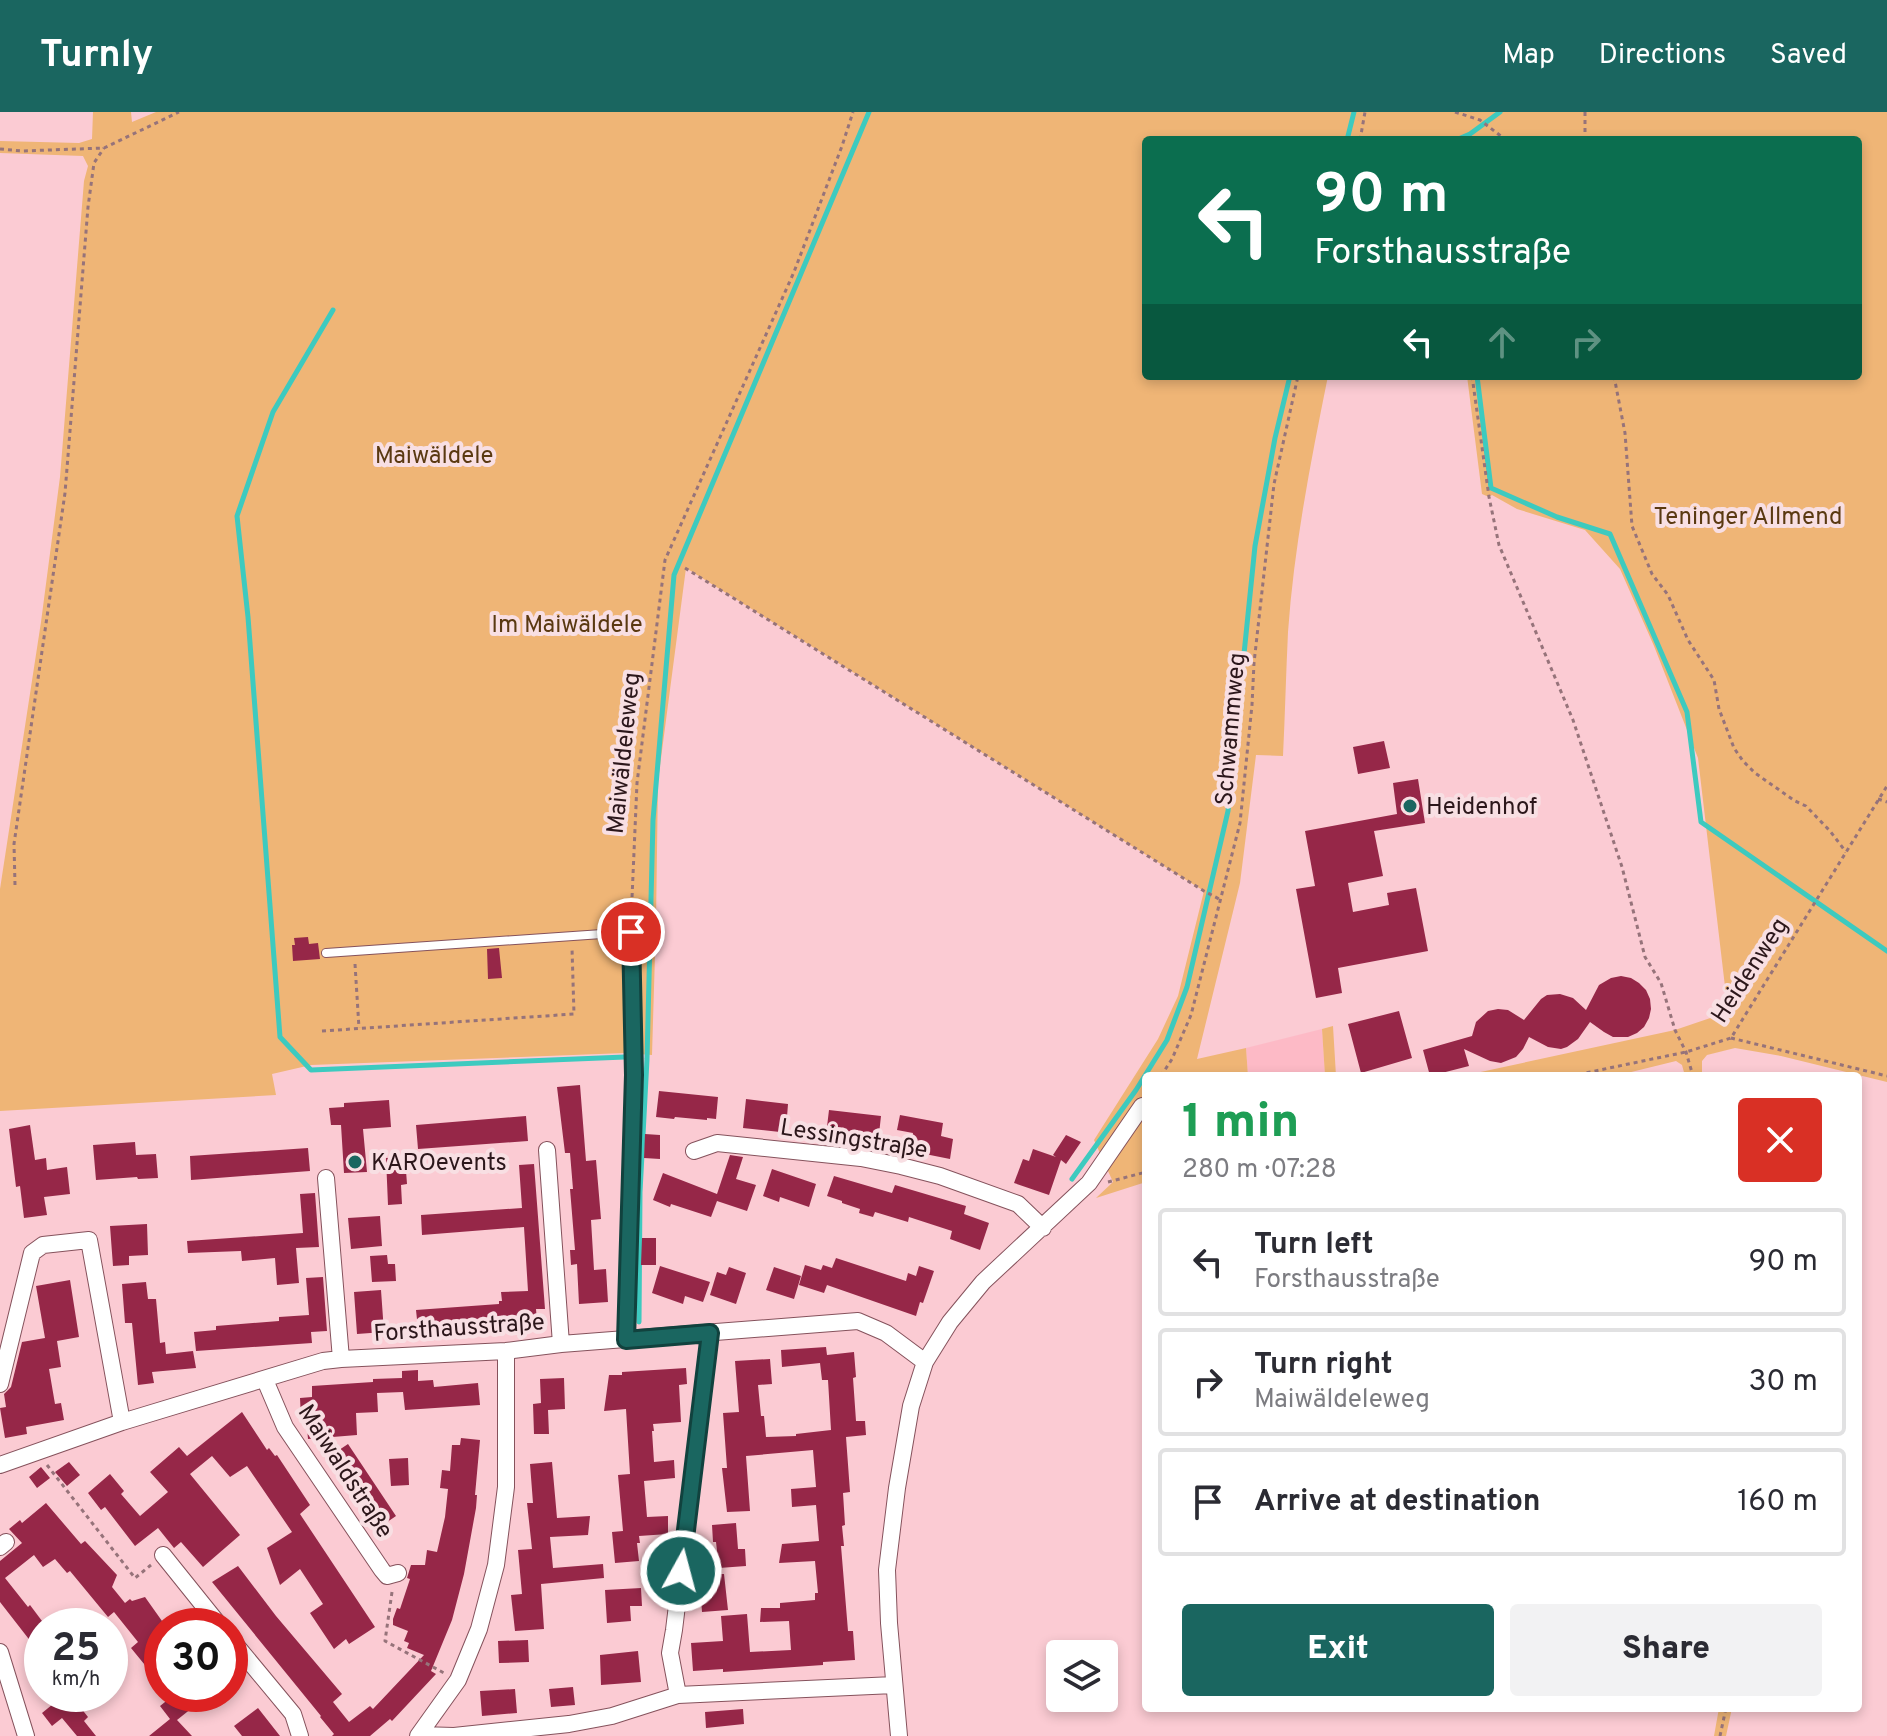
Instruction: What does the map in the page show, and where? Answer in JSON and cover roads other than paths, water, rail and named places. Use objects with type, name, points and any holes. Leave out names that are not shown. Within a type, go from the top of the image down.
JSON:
[{"type":"street","points":[[899,1736],[887,1570],[911,1406],[925,1362],[950,1322],[983,1282],[1089,1183],[1142,1106]]},
{"type":"street","name":"Lessingstraße","points":[[694,1151],[717,1143],[861,1158],[901,1166],[940,1176],[1018,1204],[1043,1228]]},
{"type":"street","points":[[547,1150],[561,1344]]},
{"type":"street","points":[[326,1178],[341,1359]]},
{"type":"street","points":[[0,1384],[32,1253],[43,1245],[89,1240],[122,1422]]},
{"type":"street","name":"Forsthausstraße","points":[[0,1465],[122,1422],[323,1361],[506,1351],[858,1321],[886,1333],[925,1362]]},
{"type":"street","points":[[678,1695],[670,1653],[710,1333]]},
{"type":"street","points":[[418,1735],[458,1680],[479,1629],[496,1565],[506,1487],[506,1351]]},
{"type":"street","name":"Maiwaldstraße","points":[[265,1380],[285,1427],[393,1574]]},
{"type":"street","points":[[163,1555],[206,1608]]},
{"type":"street","points":[[0,1652],[26,1736]]},
{"type":"street","points":[[248,1660],[293,1714],[300,1736]]},
{"type":"street","points":[[418,1735],[454,1736],[569,1724],[612,1716],[678,1695],[894,1685]]},
{"type":"lane","points":[[326,953],[631,932],[634,1075],[626,1340]]},
{"type":"waterway","points":[[639,1322],[640,1192],[653,820],[674,575],[869,112]]},
{"type":"waterway","points":[[1348,136],[1354,112]]},
{"type":"waterway","points":[[1465,136],[1500,112]]},
{"type":"waterway","points":[[333,310],[273,412],[237,516],[248,617],[280,1037],[311,1070],[625,1057]]},
{"type":"waterway","points":[[1147,1072],[1167,1040],[1187,987],[1228,811],[1255,546],[1289,380]]},
{"type":"waterway","points":[[1478,380],[1491,488],[1557,517],[1610,534],[1687,712],[1701,822],[1887,951]]},
{"type":"waterway","points":[[1072,1179],[1142,1080]]},
{"type":"place","name":"Heidenhof","points":[[1410,806]]},
{"type":"place","name":"KAROevents","points":[[355,1162]]},
{"type":"park label","name":"Maiwäldele","points":[[434,455]]},
{"type":"park label","name":"Teninger Allmend","points":[[1748,516]]},
{"type":"park label","name":"Im Maiwäldele","points":[[567,624]]}]
